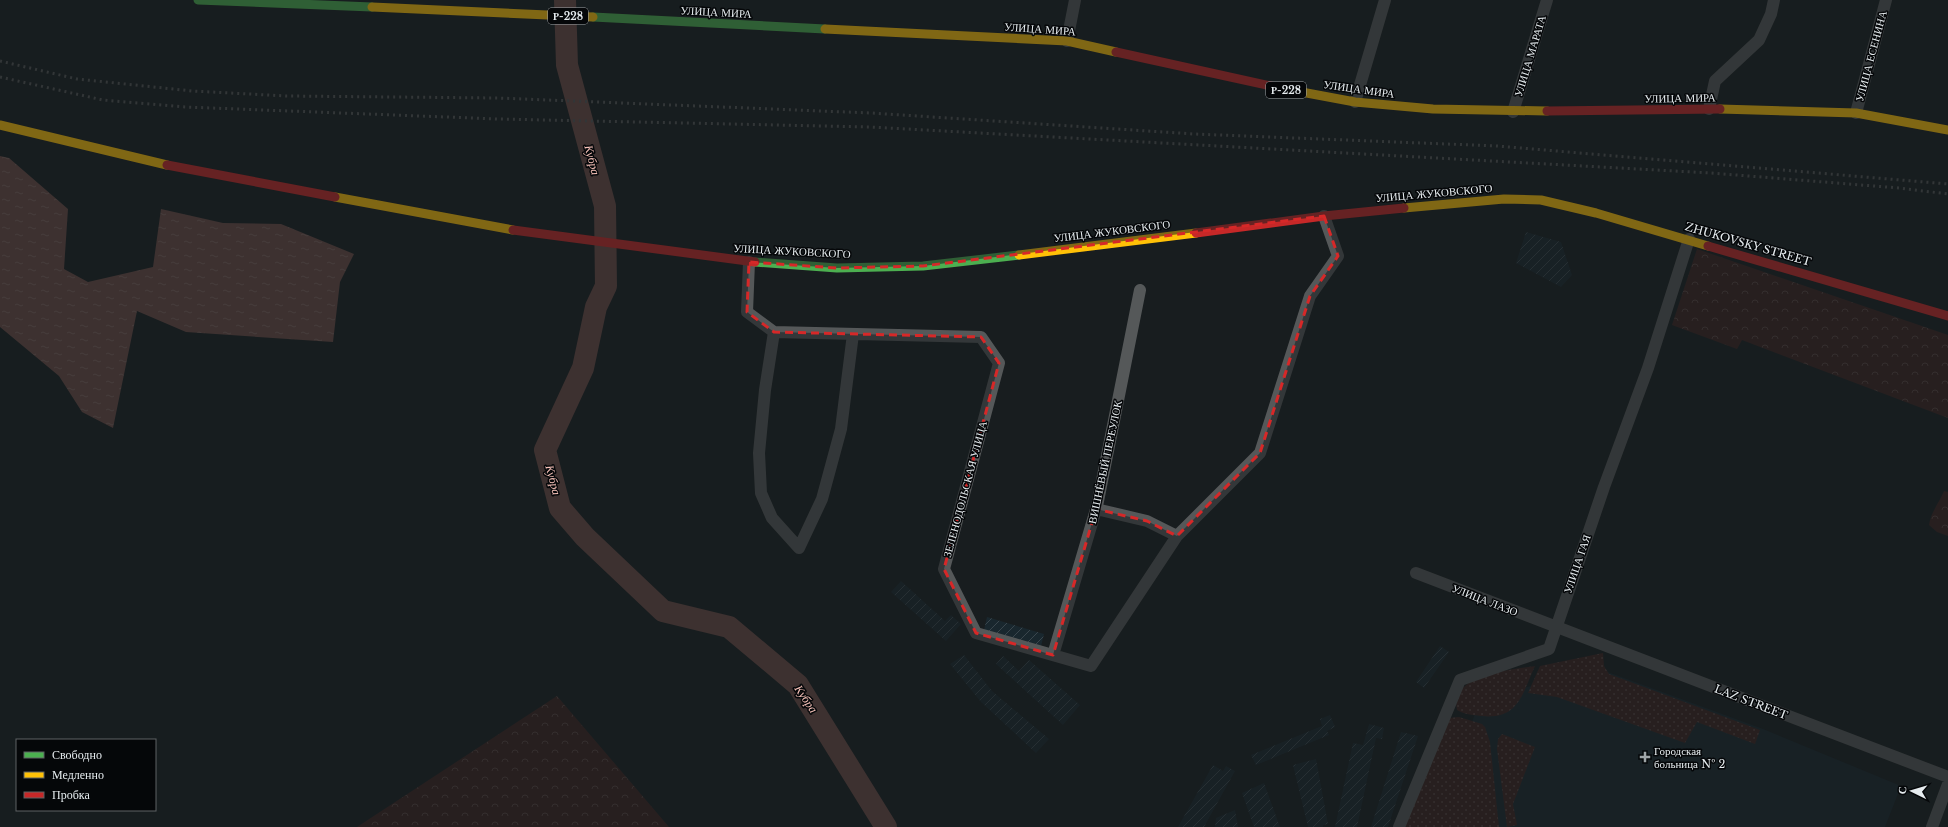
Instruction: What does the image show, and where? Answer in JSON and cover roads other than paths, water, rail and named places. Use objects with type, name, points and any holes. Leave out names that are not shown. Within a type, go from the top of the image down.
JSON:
[{"type":"main road","name":"УЛИЦА МИРА","points":[[198,0],[510,13],[1067,41],[1272,87],[1354,102],[1427,108],[1514,112],[1709,109],[1856,113],[1948,130]]},
{"type":"main road","name":"УЛИЦА ЖУКОВСКОГО","points":[[0,125],[189,170],[493,227],[749,262],[837,268],[923,266],[1176,236],[1324,216]]},
{"type":"main road","name":"ZHUKOVSKY STREET","points":[[1324,216],[1504,199],[1541,200],[1596,212],[1948,316]]},
{"type":"street","points":[[1067,41],[1075,0]]},
{"type":"street","points":[[1354,102],[1385,0]]},
{"type":"street","name":"УЛИЦА МАРАТА","points":[[1514,112],[1547,0]]},
{"type":"street","points":[[1709,109],[1715,81],[1759,40],[1774,0]]},
{"type":"street","name":"УЛИЦА ЕСЕНИНА","points":[[1856,113],[1886,0]]},
{"type":"street","points":[[1096,509],[1147,521],[1178,536],[1260,453],[1310,296],[1338,256],[1324,216]]},
{"type":"street","name":"УЛИЦА ГАЯ","points":[[1400,827],[1460,680],[1549,649],[1555,627],[1604,487],[1648,368],[1689,239]]},
{"type":"street","points":[[749,262],[747,312],[774,332],[853,334],[840,431],[822,499],[799,548],[772,518],[761,493],[759,453],[765,390],[774,332]]},
{"type":"street","name":"ВИШНЁВЫЙ ПЕРЕУЛОК","points":[[1053,655],[1096,509],[1140,290]]},
{"type":"street","name":"ЗЕЛЕНОДОЛЬСКАЯ УЛИЦА","points":[[853,334],[981,337],[999,363],[944,569],[976,633],[1092,666],[1178,536]]},
{"type":"street","name":"УЛИЦА ЛАЗО","points":[[1416,573],[1555,627]]},
{"type":"street","name":"LAZ STREET","points":[[1555,627],[1948,777]]},
{"type":"street","points":[[1932,827],[1948,784]]},
{"type":"water","points":[[0,156],[9,158],[68,209],[64,269],[88,282],[153,267],[161,209],[223,223],[281,224],[354,254],[340,282],[333,342],[186,332],[137,311],[113,428],[82,412],[59,376],[0,327]]},
{"type":"waterway","name":"Кубра","points":[[565,0],[567,65],[605,206],[606,286],[596,307],[583,368],[545,450],[560,508],[585,537],[663,611],[729,627],[798,685],[886,827]]},
{"type":"railway","points":[[0,61],[77,79],[192,91],[287,96],[498,98],[871,113],[1194,134],[1497,146],[1948,184]]},
{"type":"railway","points":[[0,77],[103,100],[185,107],[498,119],[870,127],[1711,173],[1899,188],[1948,194]]},
{"type":"place","name":"Городская больница № 2","points":[[1645,757]]}]
